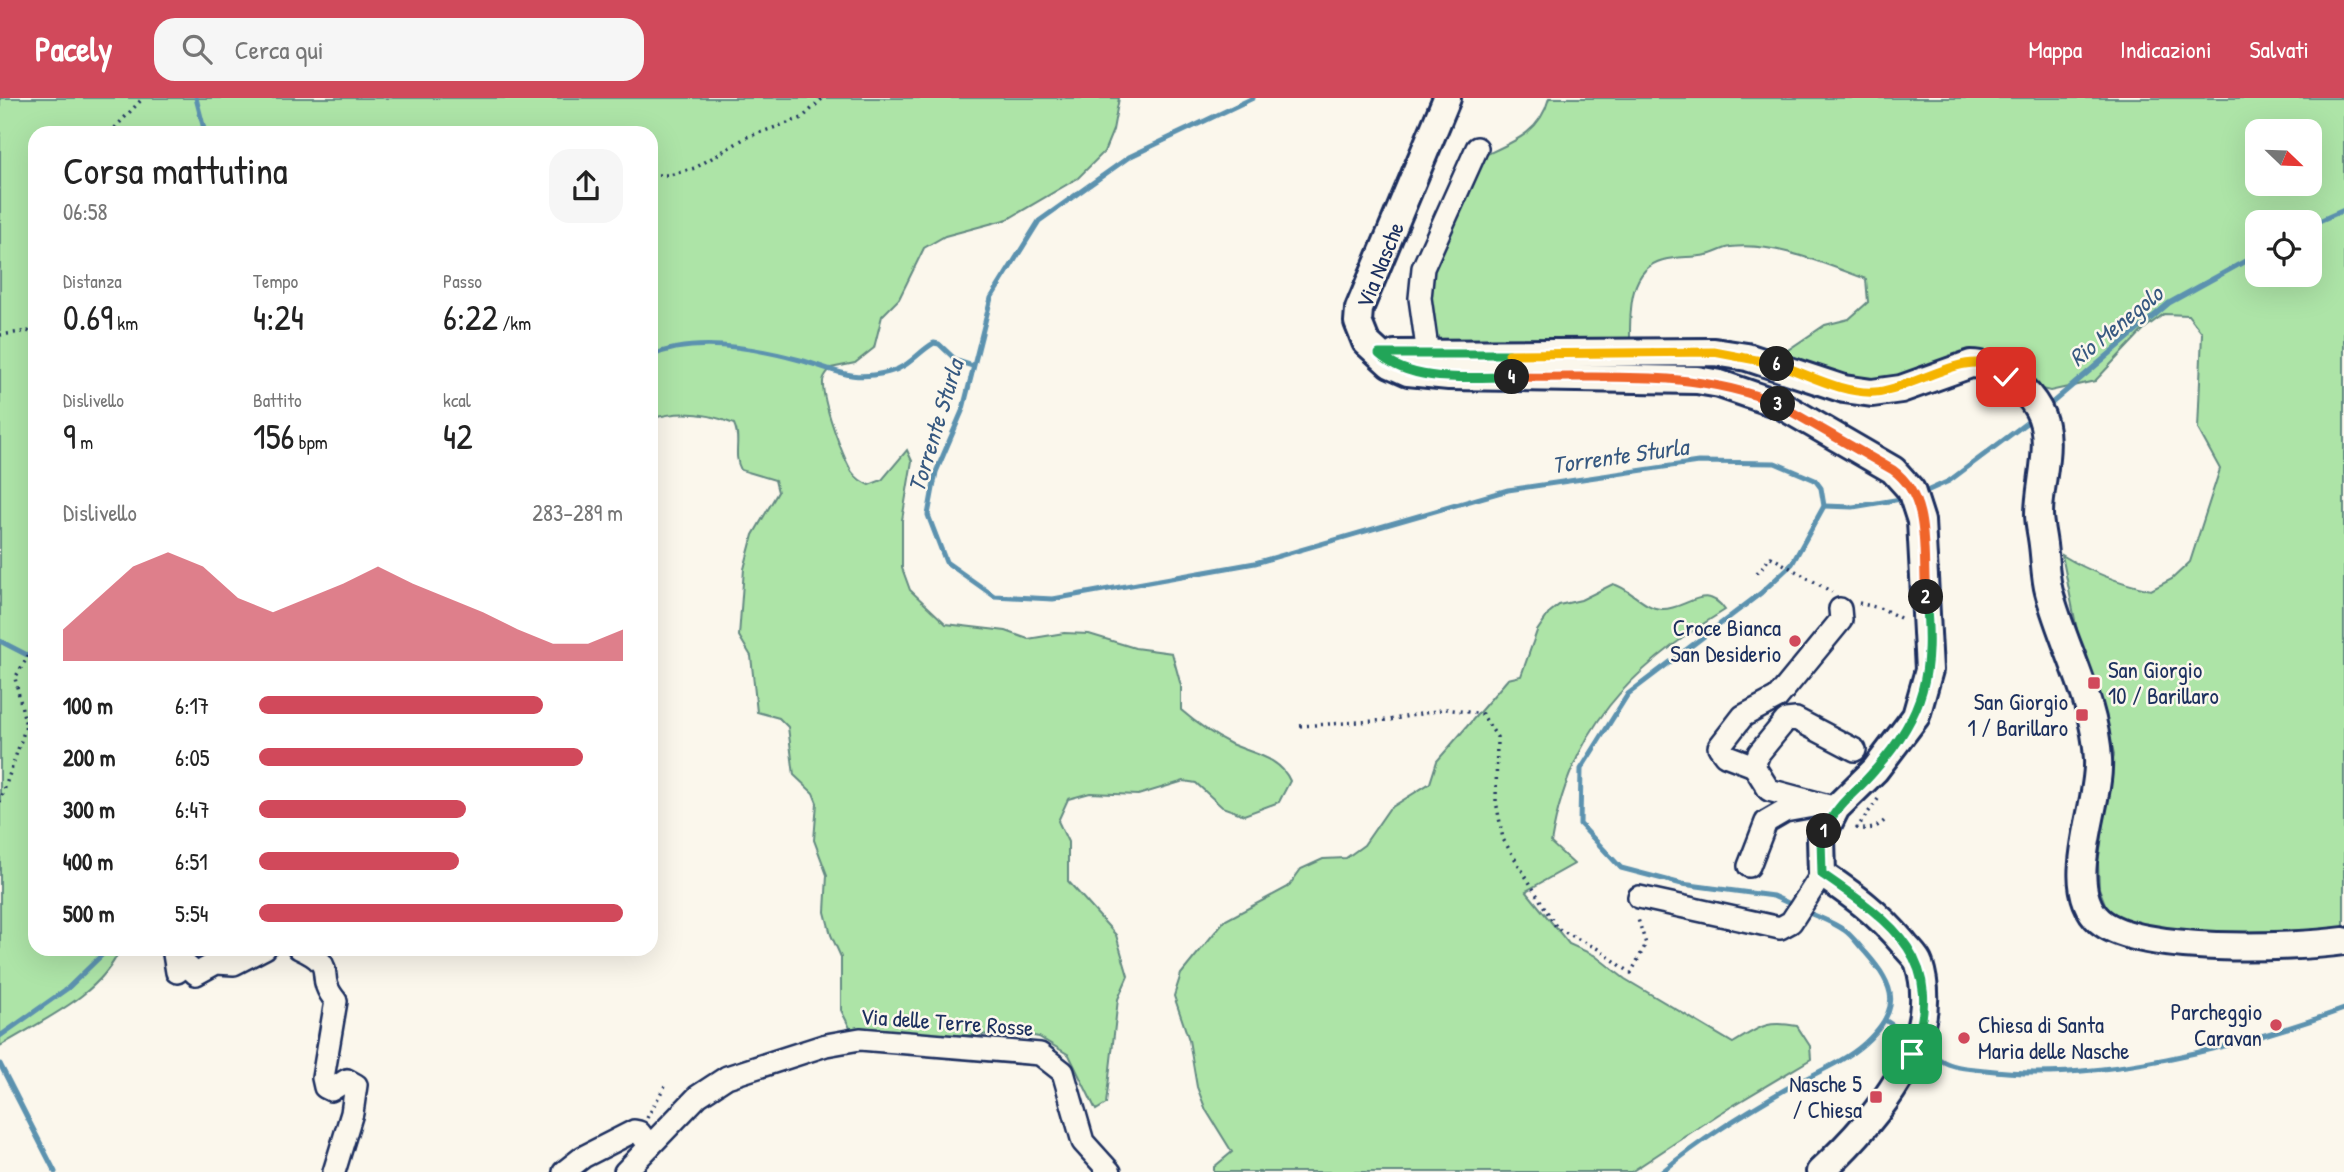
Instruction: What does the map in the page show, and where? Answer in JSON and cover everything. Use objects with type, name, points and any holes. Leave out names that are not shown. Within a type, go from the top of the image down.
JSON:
[{"type":"street","name":"Via Nasche","points":[[1447,98],[1359,309],[1358,322],[1366,342],[1390,364],[1408,372],[1450,376],[1697,380],[1720,384],[1781,405],[1893,470],[1905,480],[1919,510],[1928,616],[1928,670],[1916,716],[1875,771],[1827,806],[1818,879]]},
{"type":"street","points":[[1429,355],[1420,298],[1423,268],[1477,148]]},
{"type":"street","points":[[1379,354],[1714,352],[1747,357],[1844,388],[1872,393],[1901,389],[1971,364],[1983,364],[2006,377],[2038,409],[2045,432],[2039,514],[2048,590],[2093,714],[2098,761],[2095,802],[2083,855],[2082,891],[2099,920],[2124,935],[2192,944],[2299,947],[2344,942]]},
{"type":"street","points":[[1827,806],[1769,790],[1754,766],[1725,755],[1719,747],[1743,716],[1777,698],[1841,620],[1844,603]]},
{"type":"street","points":[[1754,766],[1759,753],[1786,720],[1796,719],[1855,750]]},
{"type":"street","points":[[1749,866],[1766,822],[1785,811],[1827,806]]},
{"type":"street","points":[[1639,897],[1780,928],[1791,922],[1818,879],[1878,912],[1919,962],[1924,1003],[1916,1045],[1896,1083],[1820,1172]]},
{"type":"street","points":[[174,956],[177,972],[186,965],[196,974],[216,963],[234,964],[250,956]]},
{"type":"street","points":[[316,956],[325,965],[327,990],[336,1001],[323,1078],[325,1087],[331,1090],[347,1080],[356,1085],[352,1113],[334,1172]]},
{"type":"street","name":"Via delle Terre Rosse","points":[[625,1172],[645,1139],[698,1096],[727,1077],[826,1045],[859,1039],[1040,1054],[1063,1072],[1083,1142],[1110,1172]]},
{"type":"street","points":[[564,1172],[615,1138],[645,1139]]},
{"type":"path","points":[[117,126],[143,98]]},
{"type":"path","points":[[658,175],[670,175],[695,168],[747,137],[802,118],[823,98]]},
{"type":"path","points":[[0,335],[28,332]]},
{"type":"path","points":[[1757,573],[1771,557],[1844,603],[1883,608],[1914,625],[1916,614],[1928,616]]},
{"type":"path","points":[[0,802],[26,726],[15,678],[28,656]]},
{"type":"path","points":[[1300,726],[1389,720],[1446,709],[1482,715],[1497,737],[1496,801],[1503,839],[1558,928],[1598,949],[1631,973],[1646,944],[1637,922],[1639,897]]},
{"type":"path","points":[[1883,788],[1857,828],[1863,830],[1878,826],[1884,821]]},
{"type":"path","points":[[645,1139],[667,1082]]},
{"type":"green space","points":[[0,98],[1119,98],[1113,130],[1104,152],[1078,178],[1008,219],[945,236],[924,248],[899,299],[882,316],[874,348],[855,363],[831,368],[824,376],[823,382],[838,441],[852,472],[858,478],[869,485],[882,480],[907,450],[912,461],[902,520],[902,568],[910,590],[946,624],[1006,631],[1028,639],[1064,633],[1089,634],[1135,648],[1172,653],[1181,686],[1181,710],[1224,740],[1273,761],[1290,781],[1279,802],[1244,815],[1222,807],[1196,783],[1184,781],[1138,795],[1090,793],[1068,799],[1058,821],[1068,842],[1068,881],[1116,935],[1128,976],[1118,999],[1106,1104],[1096,1110],[1069,1055],[1039,1037],[1017,1033],[957,1036],[850,1028],[841,1010],[841,957],[825,912],[827,875],[814,840],[817,803],[813,793],[794,775],[788,727],[779,718],[757,712],[751,656],[739,636],[744,569],[753,535],[778,492],[775,480],[741,470],[737,458],[734,424],[693,414],[658,417],[658,126],[28,126],[28,956],[116,956],[99,980],[84,993],[0,1046]]},
{"type":"green space","points":[[1549,98],[2344,98],[2344,929],[2215,933],[2137,926],[2107,909],[2099,888],[2098,863],[2114,754],[2103,707],[2078,635],[2062,555],[2105,576],[2151,590],[2172,579],[2190,562],[2220,469],[2198,429],[2202,333],[2188,315],[2164,314],[2145,328],[2095,381],[2050,391],[2029,386],[1983,356],[1886,381],[1843,378],[1779,356],[1825,325],[1849,319],[1868,302],[1866,279],[1800,256],[1748,246],[1728,248],[1701,256],[1668,259],[1652,265],[1643,273],[1633,293],[1630,341],[1432,341],[1431,273],[1483,156],[1524,135],[1539,120]]},
{"type":"green space","points":[[1613,584],[1654,608],[1670,608],[1702,597],[1710,598],[1725,610],[1660,655],[1633,679],[1589,734],[1560,803],[1551,843],[1574,864],[1526,891],[1569,944],[1594,955],[1625,979],[1733,1043],[1763,1026],[1797,1026],[1810,1046],[1811,1059],[1719,1114],[1631,1172],[1214,1172],[1214,1167],[1232,1152],[1206,1110],[1197,1087],[1189,1040],[1174,996],[1181,974],[1224,921],[1288,887],[1301,869],[1323,859],[1346,858],[1364,845],[1389,809],[1430,783],[1437,761],[1508,679],[1521,676],[1537,631],[1550,612],[1559,605],[1581,600]]},
{"type":"waterway","points":[[196,98],[203,126]]},
{"type":"waterway","name":"Torrente Sturla","points":[[1253,98],[1129,157],[1039,221],[991,298],[963,409],[936,472],[928,515],[946,562],[994,596],[1053,599],[1255,563],[1508,490],[1698,462],[1775,463],[1815,480],[1821,488],[1824,506],[1792,564],[1761,593],[1628,694],[1581,769],[1580,824],[1621,868],[1682,884],[1773,896],[1797,907]]},
{"type":"waterway","name":"Rio Menegolo","points":[[2322,220],[2344,210]]},
{"type":"waterway","name":"Rio Menegolo","points":[[2046,408],[2169,303],[2245,261]]},
{"type":"waterway","points":[[658,354],[686,346],[745,348],[800,360],[843,374],[864,376],[896,370],[934,343],[939,344],[957,361],[973,366]]},
{"type":"waterway","points":[[1920,494],[1949,481],[2033,418]]},
{"type":"waterway","points":[[1824,506],[1853,507],[1907,498]]},
{"type":"waterway","points":[[0,641],[28,655]]},
{"type":"waterway","name":"Torrente Sturla","points":[[1662,1172],[1738,1118],[1847,1057],[1865,1043],[1885,1019],[1891,998],[1889,987],[1876,965],[1847,932],[1805,911]]},
{"type":"waterway","points":[[0,1036],[68,988],[101,956]]},
{"type":"waterway","points":[[1922,1046],[1944,1062],[1964,1068],[2028,1073],[2073,1072],[2120,1067],[2214,1049],[2344,1009]]},
{"type":"waterway","points":[[1885,1020],[1909,1036]]},
{"type":"waterway","points":[[0,1064],[55,1172]]},
{"type":"place","name":"Croce Bianca San Desiderio","points":[[1795,641]]},
{"type":"place","name":"San Giorgio 10 / Barillaro","points":[[2094,683]]},
{"type":"place","name":"San Giorgio 1 / Barillaro","points":[[2082,715]]},
{"type":"place","name":"Parcheggio Caravan","points":[[2276,1025]]},
{"type":"place","name":"Chiesa di Santa Maria delle Nasche","points":[[1964,1038]]},
{"type":"place","name":"Nasche 5 / Chiesa","points":[[1876,1097]]},
{"type":"route","points":[[1912,1054],[1920,1035],[1924,1003],[1919,962],[1878,912],[1822,874],[1821,838],[1836,808],[1875,771],[1916,716],[1928,670],[1928,616],[1921,521],[1916,499],[1905,480],[1893,470],[1781,405],[1720,384],[1697,380],[1450,376],[1408,372],[1390,364],[1379,354],[1714,352],[1779,365],[1844,388],[1872,393],[1901,389],[1953,368],[1971,364],[1983,364],[2006,377]]}]
